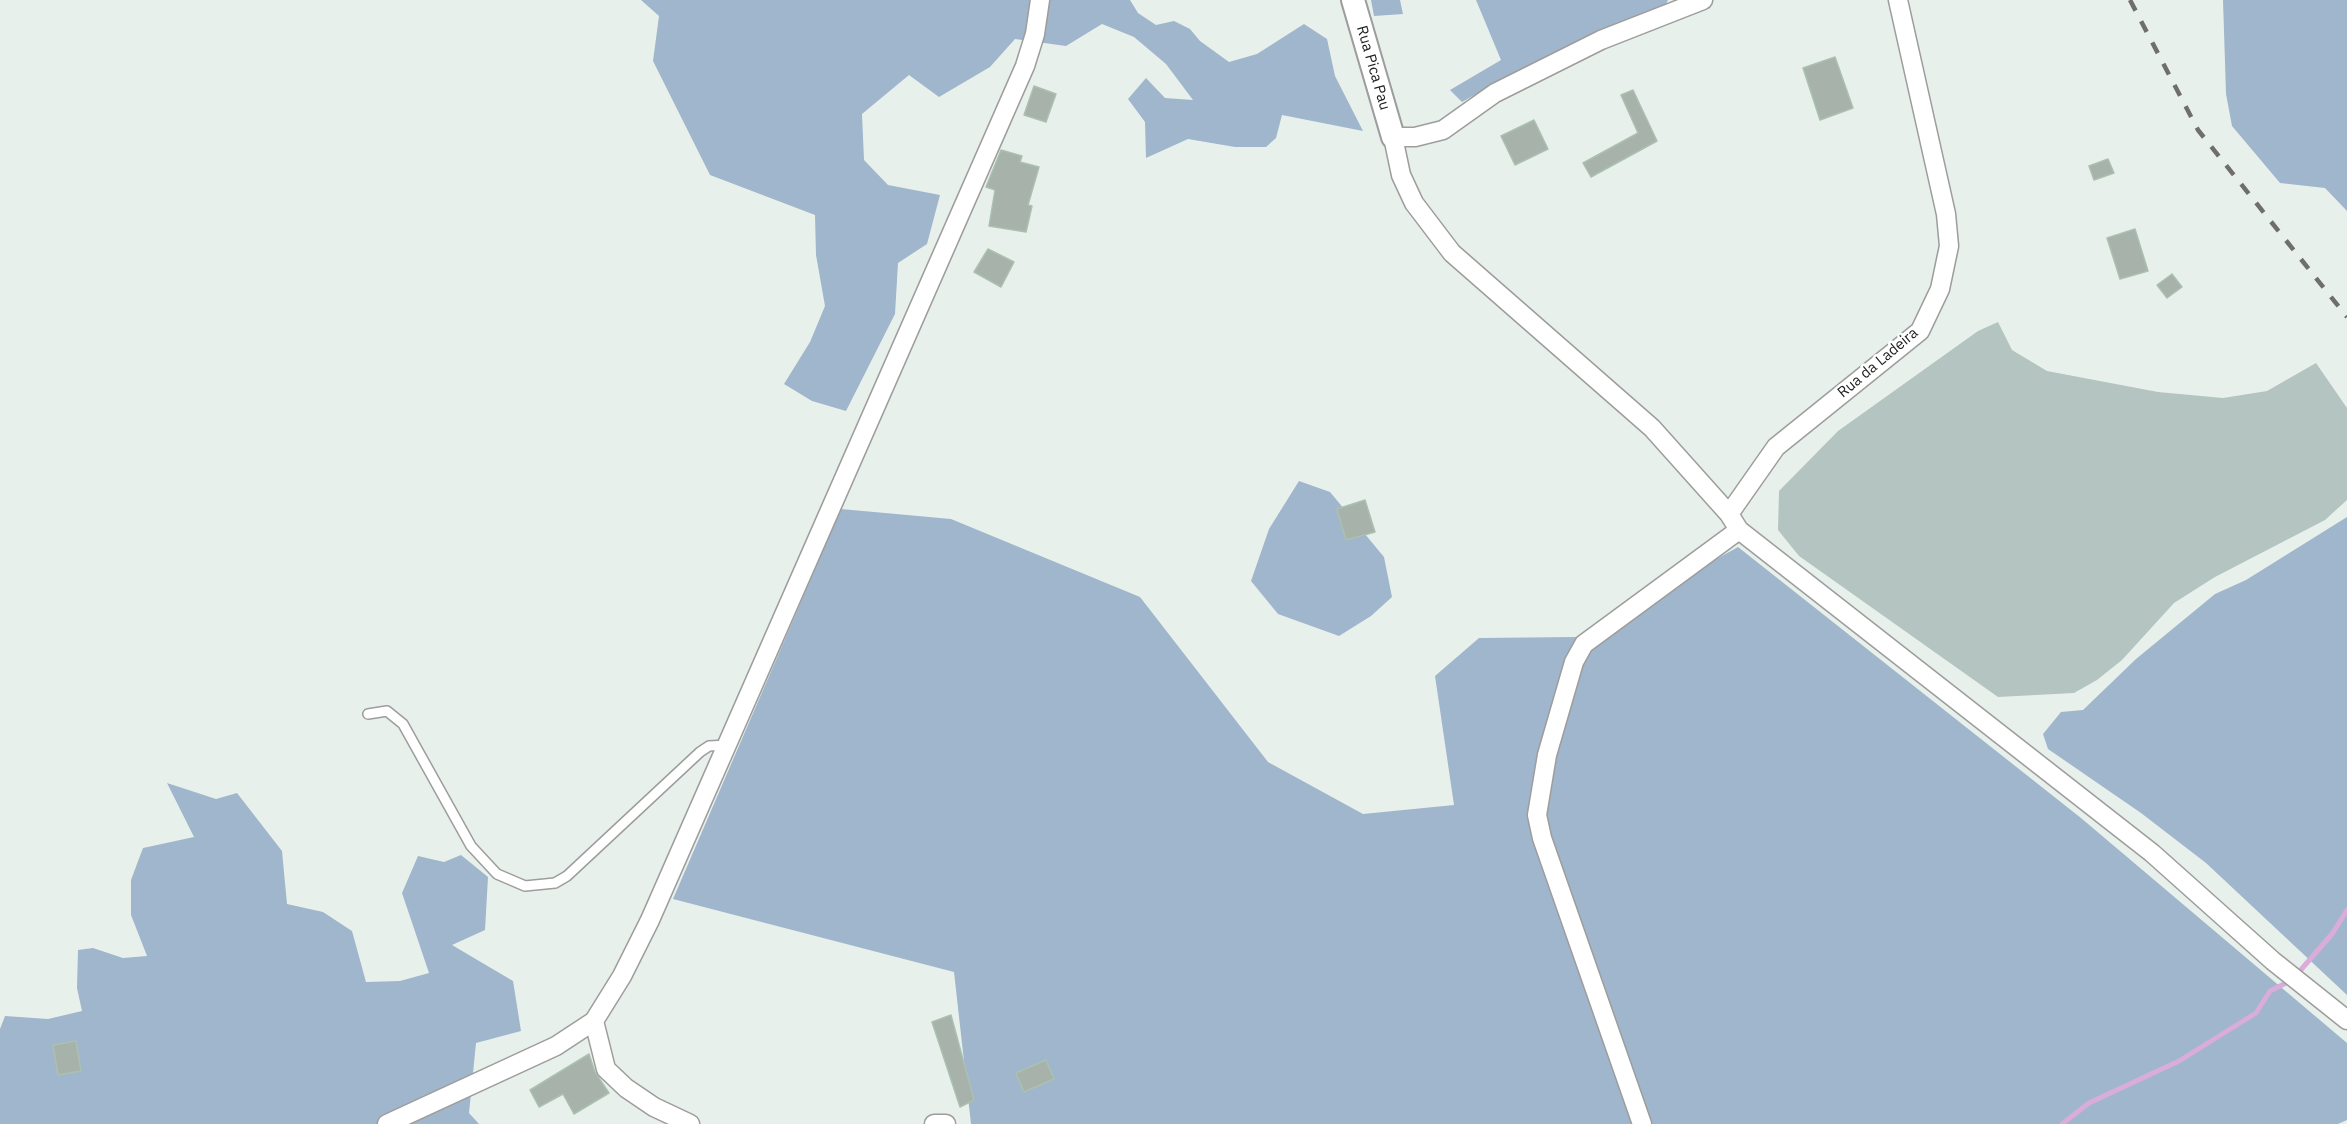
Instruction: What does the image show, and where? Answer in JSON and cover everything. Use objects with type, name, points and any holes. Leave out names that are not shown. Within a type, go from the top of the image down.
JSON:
[{"type":"street","points":[[387,1124],[556,1047],[594,1021],[622,976],[650,920],[1025,66],[1035,34],[1040,0]]},
{"type":"street","name":"Rua Pica Pau","points":[[1353,0],[1393,137]]},
{"type":"street","points":[[1703,0],[1601,39],[1495,93],[1443,130],[1415,137],[1393,137],[1401,175],[1414,203],[1452,253],[1652,428],[1729,514],[1739,530],[2152,853],[2273,961],[2347,1020]]},
{"type":"street","name":"Rua da Ladeira","points":[[1729,514],[1776,447],[1920,331],[1940,289],[1949,246],[1946,214],[1898,0]]},
{"type":"street","points":[[1642,1124],[1542,838],[1537,815],[1545,765],[1574,662],[1584,644],[1739,530]]},
{"type":"street","points":[[594,1021],[606,1069],[626,1089],[644,1101],[690,1124]]},
{"type":"street","points":[[934,1124],[946,1124]]},
{"type":"lane","points":[[368,714],[387,711],[404,724],[471,846],[497,874],[525,885],[541,886],[567,876],[700,752],[708,746],[727,745]]},
{"type":"shaded area","points":[[641,0],[1130,0],[1138,13],[1156,25],[1174,21],[1190,29],[1200,41],[1229,62],[1257,54],[1304,24],[1327,39],[1335,76],[1363,131],[1282,115],[1276,138],[1266,147],[1235,147],[1188,139],[1146,158],[1145,122],[1128,99],[1146,78],[1165,98],[1193,100],[1166,64],[1134,37],[1102,24],[1066,46],[1015,39],[990,67],[939,97],[909,75],[862,114],[864,160],[888,185],[940,195],[927,244],[898,263],[895,314],[846,411],[812,401],[784,384],[810,342],[825,306],[816,255],[815,215],[710,175],[653,61],[659,16]]},
{"type":"shaded area","points":[[1371,0],[1400,0],[1403,14],[1374,16]]},
{"type":"shaded area","points":[[1476,0],[1668,0],[1665,6],[1561,51],[1462,102],[1450,90],[1501,60]]},
{"type":"shaded area","points":[[2223,0],[2347,0],[2347,211],[2325,188],[2280,183],[2232,126],[2226,94]]},
{"type":"shaded area","points":[[1998,322],[2012,350],[2047,371],[2158,392],[2223,398],[2267,391],[2316,363],[2347,408],[2347,500],[2325,520],[2215,577],[2174,603],[2122,660],[2097,680],[2074,693],[1998,697],[1799,556],[1778,530],[1779,491],[1838,431],[1978,331]]},
{"type":"shaded area","points":[[1299,481],[1330,492],[1384,557],[1392,597],[1371,616],[1339,636],[1278,614],[1251,581],[1269,529]]},
{"type":"shaded area","points":[[841,509],[951,519],[1140,597],[1268,762],[1363,814],[1454,805],[1435,676],[1479,638],[1576,637],[1738,547],[2081,818],[2347,1043],[2347,1120],[2338,1124],[971,1124],[954,972],[673,899]]},
{"type":"shaded area","points":[[2347,517],[2347,995],[2206,863],[2141,813],[2048,749],[2043,734],[2061,712],[2083,710],[2136,659],[2215,594],[2246,580]]},
{"type":"shaded area","points":[[167,783],[216,799],[237,793],[282,851],[287,904],[323,912],[352,931],[366,982],[400,981],[429,973],[402,893],[418,856],[444,862],[461,855],[488,877],[485,930],[452,945],[513,981],[521,1031],[476,1043],[469,1113],[479,1124],[0,1124],[0,1029],[5,1016],[48,1019],[82,1011],[77,988],[78,950],[93,948],[123,958],[147,956],[131,915],[131,880],[143,848],[194,837]]},
{"type":"building","points":[[1835,57],[1853,108],[1820,120],[1803,68]]},
{"type":"building","points":[[1034,86],[1056,94],[1046,122],[1024,115]]},
{"type":"building","points":[[1633,90],[1657,141],[1591,177],[1583,163],[1638,133],[1621,95]]},
{"type":"building","points":[[1534,120],[1548,149],[1515,165],[1501,136]]},
{"type":"building","points":[[1001,150],[1022,156],[1020,162],[1039,167],[1028,205],[1032,206],[1026,232],[989,226],[995,190],[986,187]]},
{"type":"building","points":[[2108,159],[2114,173],[2094,180],[2089,166]]},
{"type":"building","points":[[2135,229],[2148,271],[2120,279],[2107,238]]},
{"type":"building","points":[[988,249],[1014,262],[1001,287],[974,272]]},
{"type":"building","points":[[2172,274],[2182,287],[2167,298],[2157,285]]},
{"type":"building","points":[[1365,500],[1375,532],[1346,540],[1337,509]]},
{"type":"building","points":[[951,1015],[974,1100],[960,1107],[932,1022]]},
{"type":"building","points":[[76,1041],[81,1071],[58,1075],[53,1045]]},
{"type":"building","points":[[589,1054],[595,1072],[609,1093],[574,1114],[563,1094],[539,1107],[530,1090]]},
{"type":"building","points":[[1046,1060],[1054,1079],[1024,1092],[1016,1073]]},
{"type":"waterway","points":[[2062,1124],[2089,1103],[2179,1061],[2256,1013],[2270,991],[2292,980],[2332,934],[2347,910]]},
{"type":"railway","points":[[2130,0],[2198,130],[2347,317]]}]
